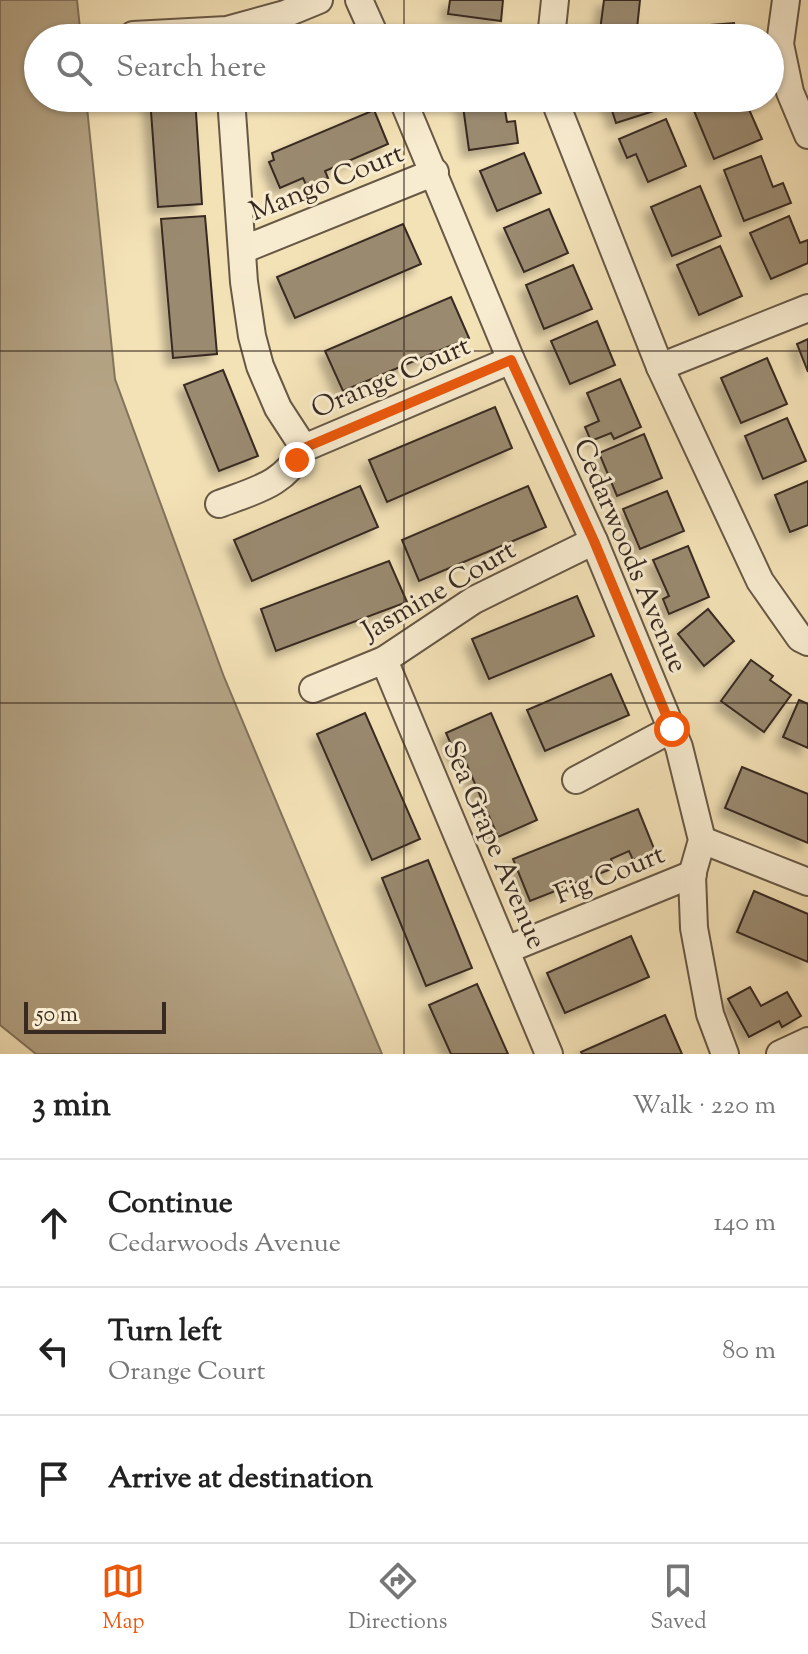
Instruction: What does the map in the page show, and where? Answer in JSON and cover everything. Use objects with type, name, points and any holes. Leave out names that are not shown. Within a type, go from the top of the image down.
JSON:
[{"type":"street","points":[[256,24],[319,0]]},
{"type":"street","points":[[359,0],[370,24]]},
{"type":"street","points":[[552,24],[555,0]]},
{"type":"street","points":[[783,24],[786,0]]},
{"type":"street","points":[[784,63],[790,92],[808,135]]},
{"type":"street","points":[[232,112],[247,309],[260,366],[278,408],[304,448]]},
{"type":"street","name":"Cedarwoods Avenue","points":[[408,112],[511,360],[594,541],[679,747],[702,840],[693,874],[694,928],[710,1014],[725,1054]]},
{"type":"street","points":[[559,112],[660,367],[760,581],[800,638],[808,642]]},
{"type":"street","name":"Mango Court","points":[[242,250],[435,172]]},
{"type":"street","points":[[660,367],[808,308]]},
{"type":"street","name":"Orange Court","points":[[219,504],[280,479],[304,448],[511,360]]},
{"type":"street","name":"Jasmine Court","points":[[313,689],[384,660],[474,600],[594,541]]},
{"type":"street","name":"Sea Grape Avenue","points":[[384,660],[549,1054]]},
{"type":"street","points":[[576,780],[672,729]]},
{"type":"street","points":[[702,840],[808,882]]},
{"type":"street","name":"Fig Court","points":[[506,950],[693,874]]},
{"type":"street","points":[[780,1054],[808,1041]]},
{"type":"shaded area","points":[[0,0],[77,0],[80,24],[24,24],[24,112],[87,112],[115,379],[224,677],[382,1054],[36,1054],[0,1025]]},
{"type":"building","points":[[450,0],[503,0],[501,21],[448,14]]},
{"type":"building","points":[[604,0],[640,0],[637,24],[601,24]]},
{"type":"building","points":[[151,112],[196,112],[202,204],[158,207]]},
{"type":"building","points":[[369,112],[375,112],[388,144],[325,171],[328,178],[307,187],[303,178],[280,188],[269,162],[274,160],[272,153]]},
{"type":"building","points":[[464,112],[505,112],[507,122],[515,121],[518,143],[469,150]]},
{"type":"building","points":[[612,112],[650,112],[616,123]]},
{"type":"building","points":[[694,112],[750,112],[762,139],[714,159]]},
{"type":"building","points":[[666,119],[686,166],[648,182],[636,154],[627,158],[619,139]]},
{"type":"building","points":[[524,153],[541,193],[497,211],[480,171]]},
{"type":"building","points":[[761,156],[773,187],[783,183],[791,203],[744,221],[724,170]]},
{"type":"building","points":[[700,186],[721,236],[672,256],[651,207]]},
{"type":"building","points":[[549,209],[568,253],[524,272],[504,228]]},
{"type":"building","points":[[205,216],[217,354],[173,358],[161,219]]},
{"type":"building","points":[[789,216],[800,243],[808,240],[808,263],[771,279],[750,233]]},
{"type":"building","points":[[403,224],[421,264],[295,318],[277,277]]},
{"type":"building","points":[[720,246],[742,296],[699,315],[677,265]]},
{"type":"building","points":[[573,265],[592,309],[544,329],[526,285]]},
{"type":"building","points":[[451,297],[469,338],[343,391],[325,351]]},
{"type":"building","points":[[597,321],[615,365],[570,384],[551,341]]},
{"type":"building","points":[[808,339],[808,372],[797,344]]},
{"type":"building","points":[[767,358],[787,404],[741,423],[721,378]]},
{"type":"building","points":[[223,370],[258,456],[219,471],[184,385]]},
{"type":"building","points":[[620,379],[641,427],[614,439],[611,433],[591,441],[585,427],[599,421],[587,393]]},
{"type":"building","points":[[495,407],[512,448],[387,502],[369,460]]},
{"type":"building","points":[[787,418],[806,461],[763,479],[745,436]]},
{"type":"building","points":[[644,434],[662,478],[617,496],[599,453]]},
{"type":"building","points":[[808,481],[808,525],[790,532],[775,495]]},
{"type":"building","points":[[360,486],[378,527],[252,581],[234,540]]},
{"type":"building","points":[[528,486],[546,527],[419,581],[402,540]]},
{"type":"building","points":[[667,491],[684,531],[640,549],[623,509]]},
{"type":"building","points":[[688,546],[709,597],[669,614],[663,599],[669,596],[653,560]]},
{"type":"building","points":[[389,561],[407,602],[276,651],[261,609]]},
{"type":"building","points":[[577,596],[594,636],[489,679],[472,639]]},
{"type":"building","points":[[708,609],[734,641],[704,666],[678,634]]},
{"type":"building","points":[[751,660],[773,676],[770,680],[791,695],[764,732],[721,701]]},
{"type":"building","points":[[611,674],[629,715],[545,751],[527,710]]},
{"type":"building","points":[[799,700],[808,704],[808,748],[783,737]]},
{"type":"building","points":[[365,713],[420,839],[372,860],[317,734]]},
{"type":"building","points":[[491,713],[537,820],[498,837],[463,756],[457,758],[446,733]]},
{"type":"building","points":[[742,767],[808,794],[808,843],[725,808]]},
{"type":"building","points":[[638,809],[655,851],[633,860],[629,851],[611,859],[614,868],[530,901],[513,859]]},
{"type":"building","points":[[428,860],[472,968],[426,986],[382,878]]},
{"type":"building","points":[[754,891],[808,914],[808,962],[737,932]]},
{"type":"building","points":[[631,936],[649,977],[565,1013],[547,973]]},
{"type":"building","points":[[477,984],[508,1054],[451,1054],[429,1005]]},
{"type":"building","points":[[750,987],[761,1006],[787,992],[801,1016],[782,1027],[779,1021],[749,1037],[728,999]]},
{"type":"building","points":[[665,1015],[682,1054],[581,1052]]},
{"type":"route","points":[[297,460],[304,448],[511,360],[594,541],[672,729]]}]
